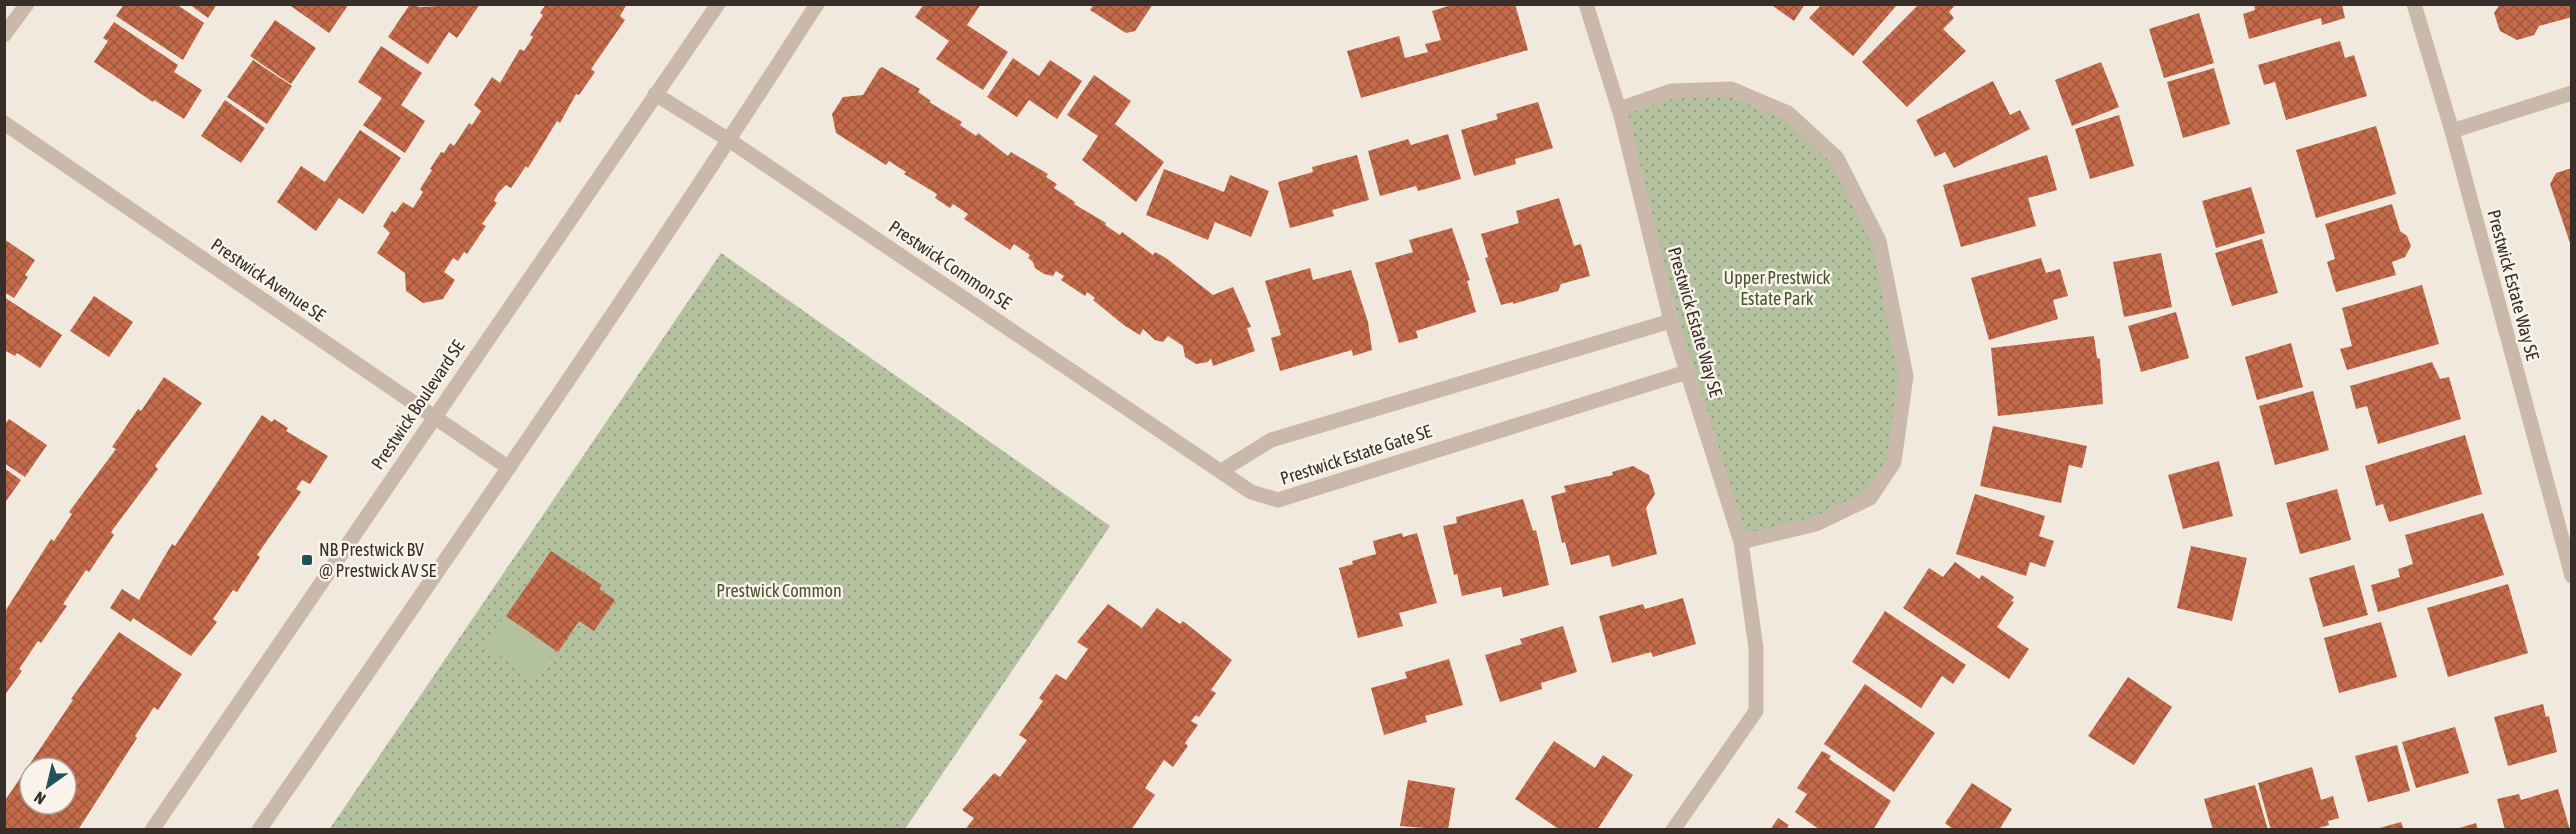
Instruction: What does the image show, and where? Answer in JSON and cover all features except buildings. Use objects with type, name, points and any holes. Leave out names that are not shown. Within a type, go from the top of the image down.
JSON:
[{"type":"street","points":[[4,35],[27,4]]},
{"type":"street","name":"Prestwick Boulevard SE","points":[[152,830],[718,4]]},
{"type":"street","points":[[259,830],[509,468],[729,140],[817,4]]},
{"type":"street","name":"Prestwick Estate Way SE","points":[[1586,4],[1619,109],[1671,321],[1741,542],[1756,648],[1756,711],[1673,830]]},
{"type":"street","name":"Prestwick Estate Way SE","points":[[2414,4],[2452,131],[2571,576]]},
{"type":"street","points":[[1619,109],[1671,91],[1731,89],[1788,113],[1837,158],[1879,241],[1906,376],[1894,462],[1870,498],[1816,524],[1741,542]]},
{"type":"street","points":[[2452,131],[2571,93]]},
{"type":"street","name":"Prestwick Common SE","points":[[655,94],[729,140],[1221,471]]},
{"type":"street","name":"Prestwick Avenue SE","points":[[4,123],[509,468]]},
{"type":"street","name":"Prestwick Estate Gate SE","points":[[1671,321],[1271,440],[1221,471],[1251,492],[1278,500],[1687,372]]},
{"type":"green space","name":"Upper Prestwick Estate Park","points":[[1731,89],[1788,113],[1837,158],[1879,241],[1906,376],[1894,462],[1870,498],[1741,542],[1621,116],[1671,91]]},
{"type":"green space","name":"Prestwick Common","points":[[721,253],[1110,526],[905,829],[329,830]]},
{"type":"green space","points":[[546,557],[580,581],[565,636],[534,678],[484,646]]},
{"type":"place","name":"NB Prestwick BV @ Prestwick AV SE","points":[[307,560]]}]
